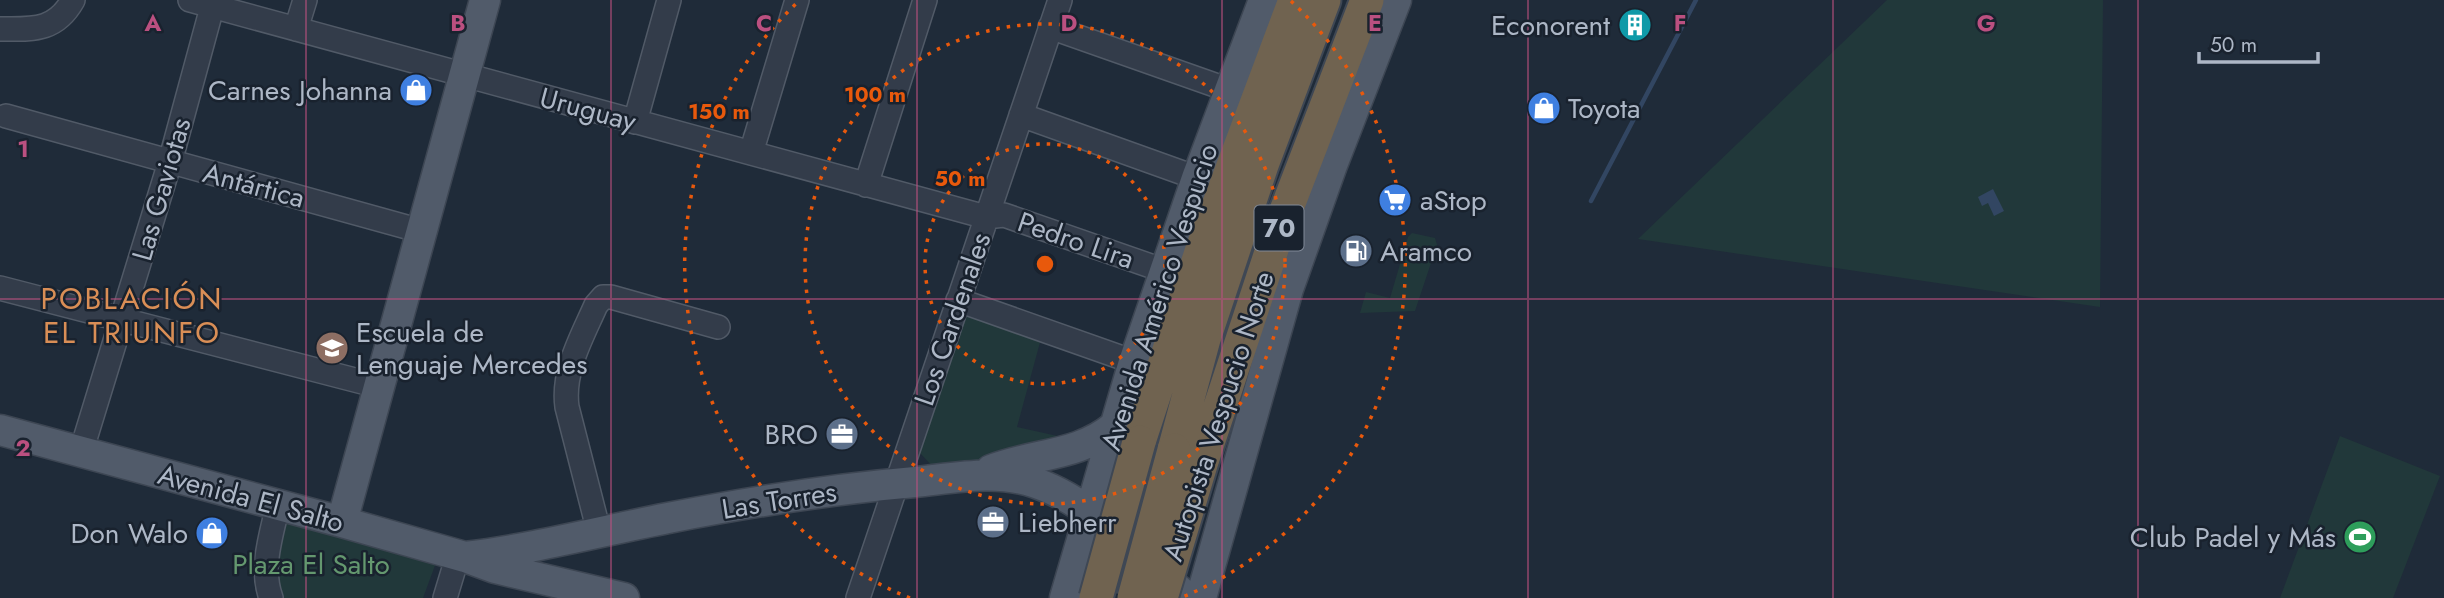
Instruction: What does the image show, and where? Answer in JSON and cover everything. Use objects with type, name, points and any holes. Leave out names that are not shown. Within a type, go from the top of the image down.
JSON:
[{"type":"highway","points":[[1096,598],[1127,434],[1202,249],[1295,0]]},
{"type":"highway","name":"70","points":[[1133,598],[1188,455],[1204,339],[1262,165],[1324,0]]},
{"type":"highway","name":"Autopista Vespucio Norte","points":[[1161,598],[1188,455],[1367,0]]},
{"type":"main road","points":[[342,522],[485,0]]},
{"type":"main road","name":"Avenida Américo Vespucio","points":[[1065,598],[1089,511],[1127,434],[1134,362],[1229,90],[1264,0]]},
{"type":"main road","points":[[1200,598],[1278,323],[1310,224],[1396,0]]},
{"type":"main road","name":"Avenida El Salto","points":[[0,430],[342,522],[495,568],[624,598]]},
{"type":"main road","points":[[1127,434],[1117,446],[1125,464],[1138,479],[1164,492],[1183,494],[1211,487],[1227,475],[1238,459]]},
{"type":"main road","points":[[976,476],[1008,464],[1074,450],[1097,440],[1127,434]]},
{"type":"main road","name":"Las Torres","points":[[462,556],[515,551],[740,505],[896,483],[976,476],[1005,476],[1034,482],[1062,494],[1089,511]]},
{"type":"main road","points":[[1089,511],[1187,598]]},
{"type":"main road","points":[[1078,554],[1086,545],[1097,540],[1110,539],[1132,549]]},
{"type":"street","points":[[0,29],[44,27],[65,12],[73,0]]},
{"type":"street","points":[[296,29],[305,0]]},
{"type":"street","points":[[635,122],[669,0]]},
{"type":"street","points":[[751,153],[797,0]]},
{"type":"street","points":[[866,185],[925,0]]},
{"type":"street","name":"Los Cardenales","points":[[858,598],[1060,0]]},
{"type":"street","name":"Uruguay","points":[[205,2],[464,76],[986,217]]},
{"type":"street","name":"Las Gaviotas","points":[[81,452],[170,162],[205,2]]},
{"type":"street","points":[[1050,27],[1229,90]]},
{"type":"street","points":[[1021,115],[1198,178]]},
{"type":"street","name":"Antártica","points":[[6,116],[421,231]]},
{"type":"street","name":"Pedro Lira","points":[[986,217],[1004,215],[1165,271]]},
{"type":"street","points":[[0,288],[378,386]]},
{"type":"street","points":[[599,533],[565,392],[569,370],[596,305],[603,298],[611,296],[718,327]]},
{"type":"street","points":[[958,300],[1134,362]]},
{"type":"street","points":[[271,598],[266,565],[278,505]]},
{"type":"street","points":[[445,598],[462,556]]},
{"type":"green space","points":[[1887,0],[2103,0],[2100,307],[1638,239]]},
{"type":"green space","points":[[1412,233],[1435,238],[1437,245],[1415,311],[1360,313],[1366,292],[1390,298],[1408,237]]},
{"type":"green space","points":[[965,310],[1042,335],[1017,427],[1071,439],[936,470],[920,453]]},
{"type":"green space","name":"Club Padel y Más","points":[[2340,436],[2440,476],[2393,598],[2280,598]]},
{"type":"green space","name":"Plaza El Salto","points":[[285,523],[437,560],[423,598],[281,598],[275,580],[274,560],[277,541]]},
{"type":"water","points":[[1993,189],[2004,211],[1994,216],[1988,203],[1982,206],[1978,197]]},
{"type":"waterway","points":[[1591,201],[1696,0]]},
{"type":"place","name":"Econorent","points":[[1635,25]]},
{"type":"place","name":"Carnes Johanna","points":[[416,90]]},
{"type":"place","name":"Toyota","points":[[1544,108]]},
{"type":"place","name":"aStop","points":[[1395,200]]},
{"type":"place","name":"Aramco","points":[[1356,251]]},
{"type":"place","name":"Escuela de Lenguaje Mercedes","points":[[332,348]]},
{"type":"place","name":"BRO","points":[[842,434]]},
{"type":"place","name":"Liebherr","points":[[993,522]]},
{"type":"place","name":"Don Walo","points":[[212,533]]},
{"type":"place","name":"Club Padel y Más","points":[[2360,537]]},
{"type":"district","name":"POBLACIÓN EL TRIUNFO","points":[[132,316]]}]
